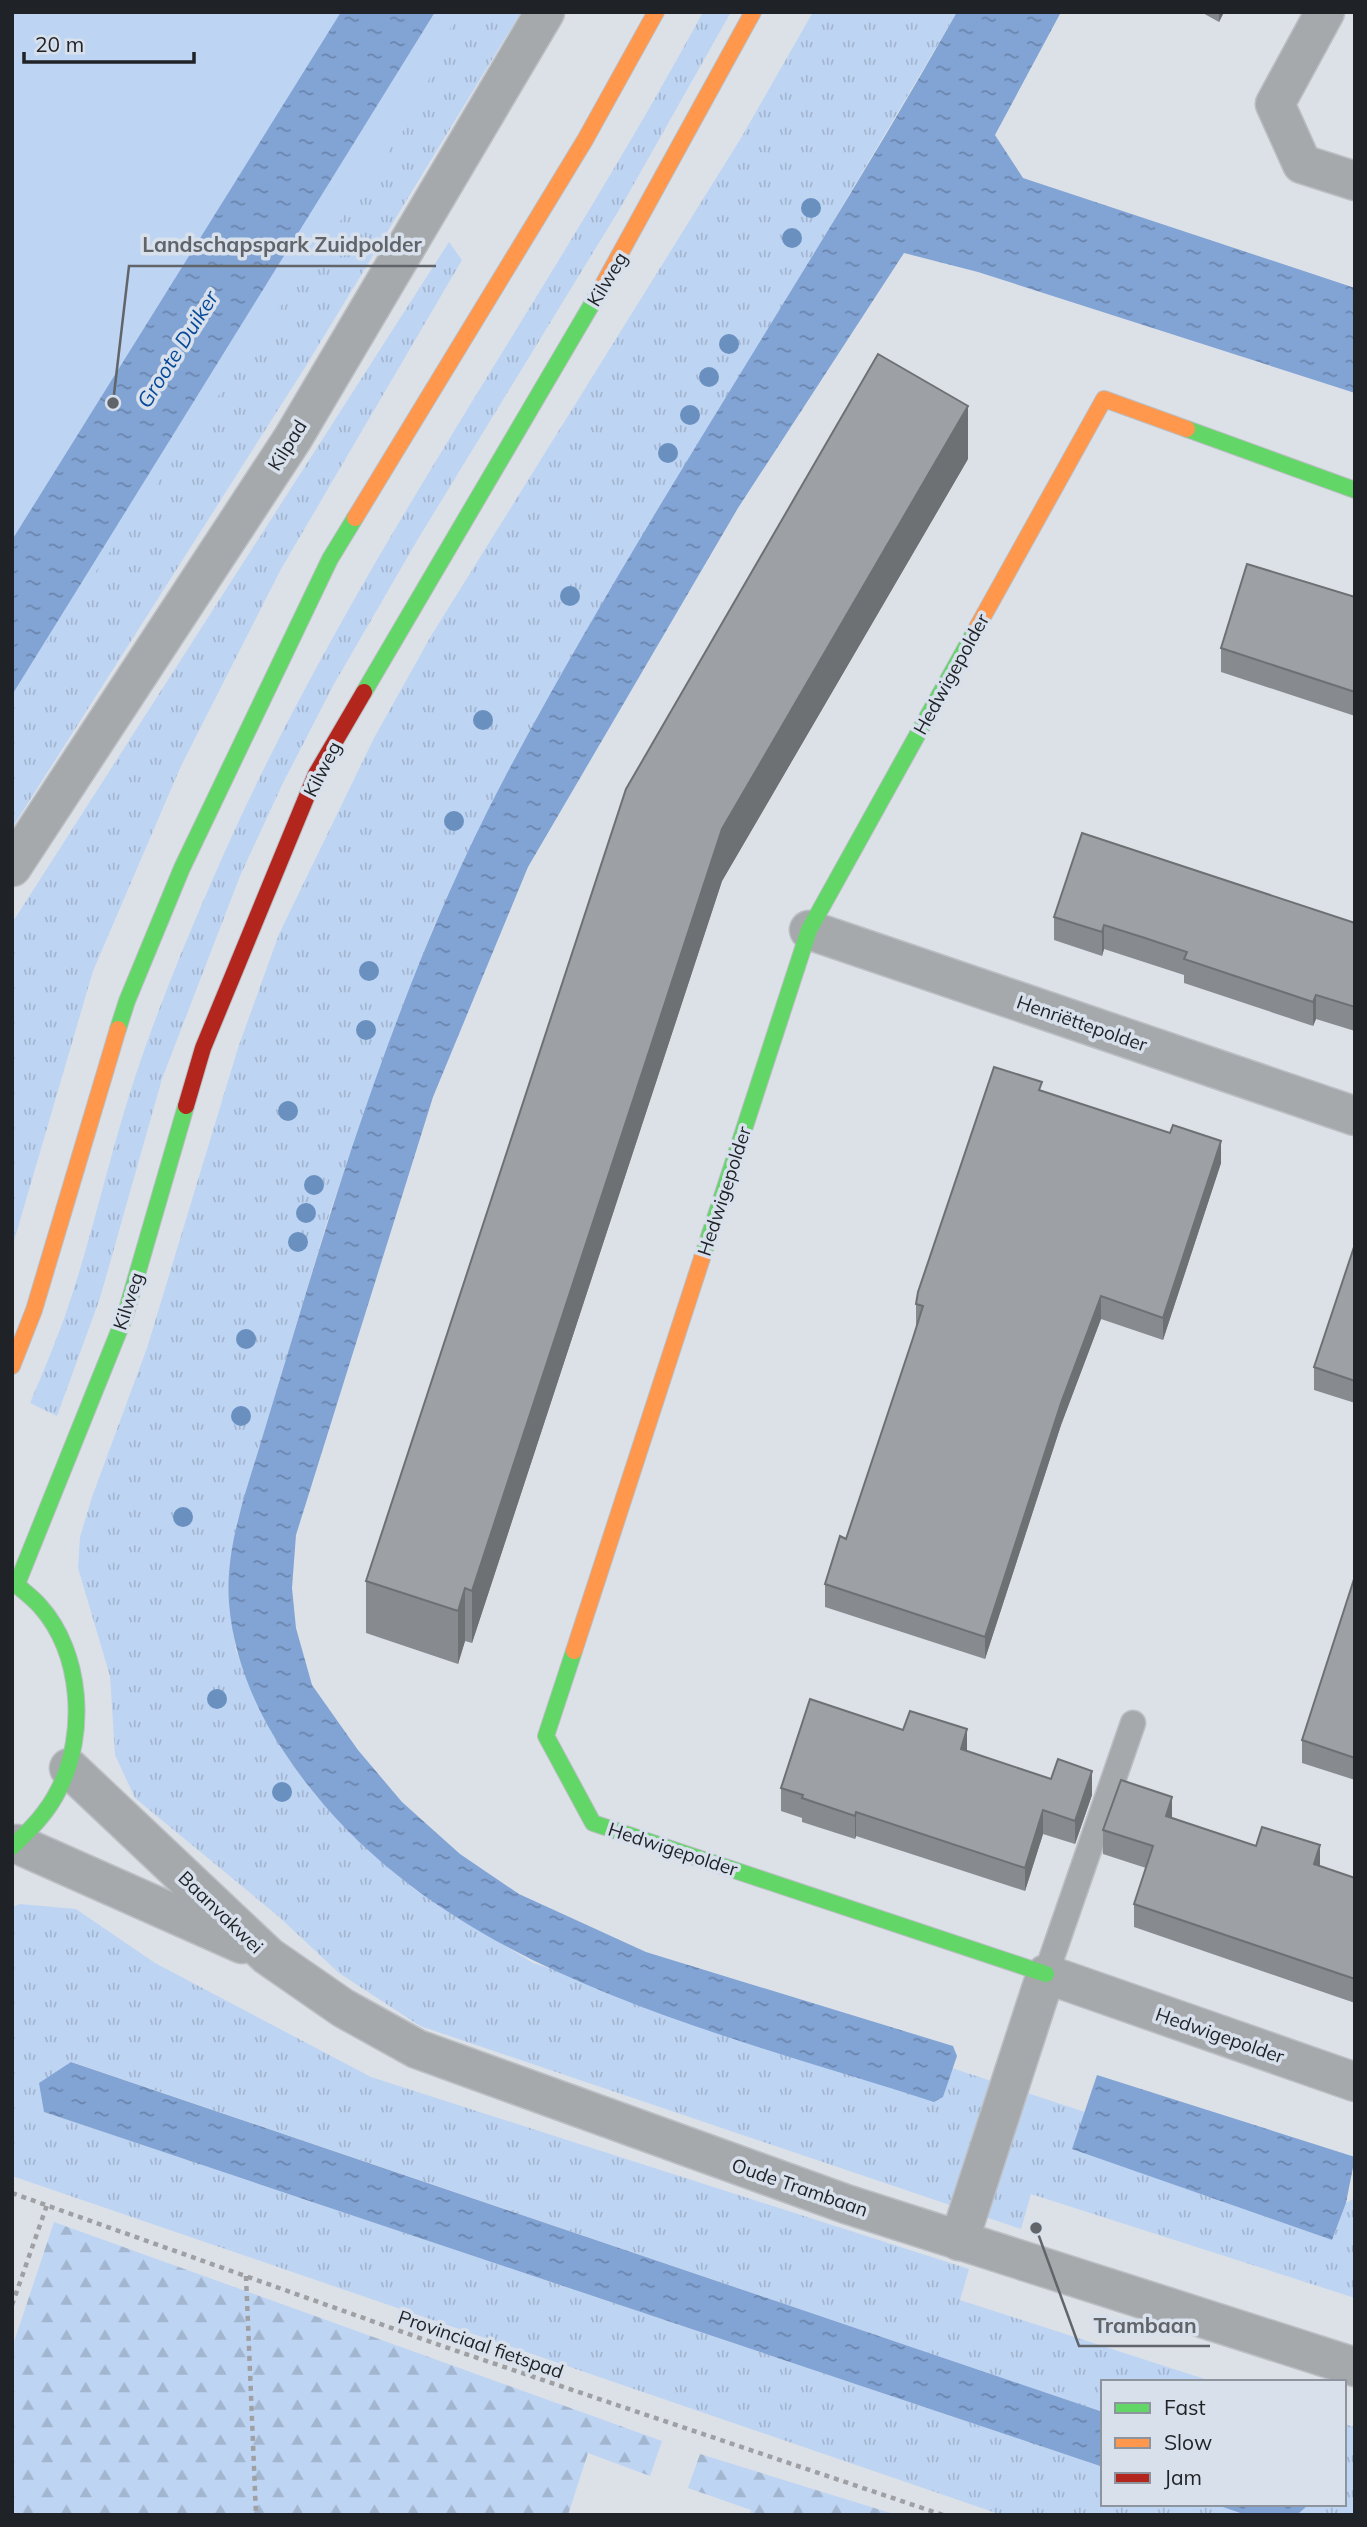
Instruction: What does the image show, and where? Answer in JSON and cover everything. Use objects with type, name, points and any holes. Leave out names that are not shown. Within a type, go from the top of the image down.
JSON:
[{"type":"main road","points":[[12,1366],[34,1310],[127,1001],[182,868],[330,559],[585,140],[656,12]]},
{"type":"main road","name":"Kilweg","points":[[14,1582],[125,1316],[203,1048],[316,775],[629,241],[753,12]]},
{"type":"main road","name":"Hedwigepolder","points":[[1046,1974],[593,1823],[546,1736],[809,930],[1104,399],[1355,491]]},
{"type":"main road","points":[[14,1582],[54,1628],[67,1654],[78,1710],[69,1768],[51,1805],[15,1846]]},
{"type":"street","name":"Kilpad","points":[[12,867],[293,438],[545,12]]},
{"type":"street","points":[[1325,12],[1275,104],[1302,164],[1355,181]]},
{"type":"street","name":"Henriëttepolder","points":[[809,930],[1355,1116]]},
{"type":"street","name":"Baanvakwei","points":[[69,1768],[268,1955]]},
{"type":"street","name":"Baanvakwei","points":[[15,1846],[268,1955]]},
{"type":"street","name":"Oude Trambaan","points":[[268,1955],[342,2008],[417,2049],[845,2204],[1355,2367]]},
{"type":"street","points":[[959,2241],[1046,1974]]},
{"type":"street","name":"Hedwigepolder","points":[[1046,1974],[1355,2082]]},
{"type":"lane","points":[[1046,1974],[1133,1723]]},
{"type":"path","name":"Provinciaal fietspad","points":[[12,2193],[445,2347],[943,2515]]},
{"type":"path","points":[[12,2305],[47,2205]]},
{"type":"path","points":[[246,2276],[256,2515]]},
{"type":"green space","points":[[12,12],[457,12],[414,115],[12,692]]},
{"type":"green space","points":[[435,12],[521,12],[304,369],[12,828],[12,695]]},
{"type":"green space","points":[[703,12],[731,12],[622,205],[418,539],[334,684],[282,785],[240,876],[162,1079],[100,1298],[57,1416],[30,1403],[75,1287],[144,1051],[215,874],[267,762],[386,544],[579,227]]},
{"type":"green space","points":[[813,12],[957,12],[504,779],[433,928],[330,1212],[237,1522],[229,1602],[236,1651],[265,1720],[285,1754],[316,1796],[413,1888],[533,1963],[943,2097],[952,2068],[1085,2112],[1073,2149],[1332,2240],[1346,2203],[1355,2198],[1355,2298],[1031,2194],[1021,2229],[420,2026],[339,1973],[278,1916],[135,1798],[115,1755],[110,1676],[78,1568],[80,1537],[147,1348],[238,1048],[279,934],[374,738],[431,636],[741,138]]},
{"type":"green space","points":[[449,242],[462,260],[281,569],[181,766],[93,971],[12,1248],[12,923]]},
{"type":"green space","points":[[20,1904],[76,1909],[155,1963],[371,2077],[969,2269],[960,2300],[1208,2380],[1101,2380],[1101,2411],[72,2062],[44,2112],[1101,2466],[1101,2506],[1220,2506],[1246,2515],[1002,2515],[12,2176],[12,1907]]},
{"type":"green space","points":[[54,2222],[662,2441],[650,2476],[588,2453],[568,2515],[12,2515],[12,2348]]},
{"type":"green space","points":[[1346,2425],[1355,2427],[1355,2515],[1297,2515],[1306,2506],[1346,2506]]},
{"type":"green space","points":[[700,2454],[897,2515],[750,2515],[751,2510],[688,2488]]},
{"type":"water","name":"Groote Duiker","points":[[341,12],[435,12],[12,695],[12,540]]},
{"type":"water","points":[[957,12],[1061,12],[995,135],[1023,178],[1355,288],[1355,393],[978,272],[904,253],[738,508],[528,867],[433,1097],[296,1535],[292,1588],[296,1628],[312,1685],[358,1750],[402,1802],[460,1854],[519,1894],[646,1952],[953,2046],[957,2056],[943,2097],[934,2102],[665,2016],[576,1980],[492,1938],[414,1888],[344,1826],[273,1735],[247,1681],[235,1643],[229,1583],[233,1542],[243,1503],[342,1179],[415,973],[473,840],[558,679],[614,583]]},
{"type":"water","points":[[71,2062],[1101,2411],[1101,2466],[44,2112],[39,2083]]},
{"type":"water","points":[[1097,2075],[1355,2157],[1346,2203],[1332,2240],[1072,2149]]},
{"type":"water","points":[[1220,2506],[1307,2506],[1297,2515],[1246,2515]]},
{"type":"building","points":[[878,354],[968,406],[722,829],[472,1591],[465,1588],[458,1611],[366,1581],[626,789]]},
{"type":"building","points":[[1247,564],[1355,597],[1355,692],[1221,648]]},
{"type":"building","points":[[1082,833],[1355,923],[1355,1007],[1316,995],[1313,1002],[1184,959],[1187,952],[1145,938],[1104,925],[1102,932],[1054,917]]},
{"type":"building","points":[[994,1067],[1042,1082],[1039,1090],[1170,1133],[1173,1125],[1221,1141],[1163,1318],[1101,1296],[1061,1403],[985,1637],[825,1584],[840,1536],[846,1539],[913,1338],[923,1306],[916,1304],[918,1292]]},
{"type":"building","points":[[1355,1244],[1355,1381],[1314,1367]]},
{"type":"building","points":[[1355,1576],[1355,1758],[1302,1740]]},
{"type":"building","points":[[810,1699],[903,1730],[910,1711],[967,1729],[961,1749],[1051,1779],[1058,1759],[1092,1771],[1075,1821],[1043,1810],[1025,1868],[856,1812],[855,1816],[802,1798],[803,1795],[781,1788]]},
{"type":"building","points":[[1121,1780],[1172,1797],[1166,1816],[1256,1846],[1262,1827],[1320,1845],[1314,1864],[1355,1878],[1355,1979],[1134,1904],[1153,1846],[1103,1830]]},
{"type":"traffic: fast","points":[[364,692],[599,292]]},
{"type":"traffic: fast","points":[[1187,429],[1355,490]]},
{"type":"traffic: fast","points":[[118,1029],[182,868],[330,559],[355,518]]},
{"type":"traffic: fast","points":[[702,1258],[809,930],[975,631]]},
{"type":"traffic: fast","points":[[17,1584],[125,1316],[186,1106]]},
{"type":"traffic: fast","points":[[12,1581],[40,1606],[54,1625],[65,1647],[76,1694],[74,1744],[59,1789],[44,1813],[12,1847]]},
{"type":"traffic: fast","points":[[574,1651],[546,1736],[593,1823],[1046,1974]]},
{"type":"traffic: slow","points":[[355,518],[585,140],[656,12]]},
{"type":"traffic: slow","points":[[599,292],[753,12]]},
{"type":"traffic: slow","points":[[975,631],[1104,399],[1187,429]]},
{"type":"traffic: slow","points":[[12,1366],[34,1310],[118,1029]]},
{"type":"traffic: slow","points":[[574,1651],[702,1258]]},
{"type":"traffic: jam","points":[[186,1106],[203,1048],[316,774],[364,692]]},
{"type":"place","name":"Landschapspark Zuidpolder","points":[[113,403]]},
{"type":"place","name":"Trambaan","points":[[1036,2228]]}]
